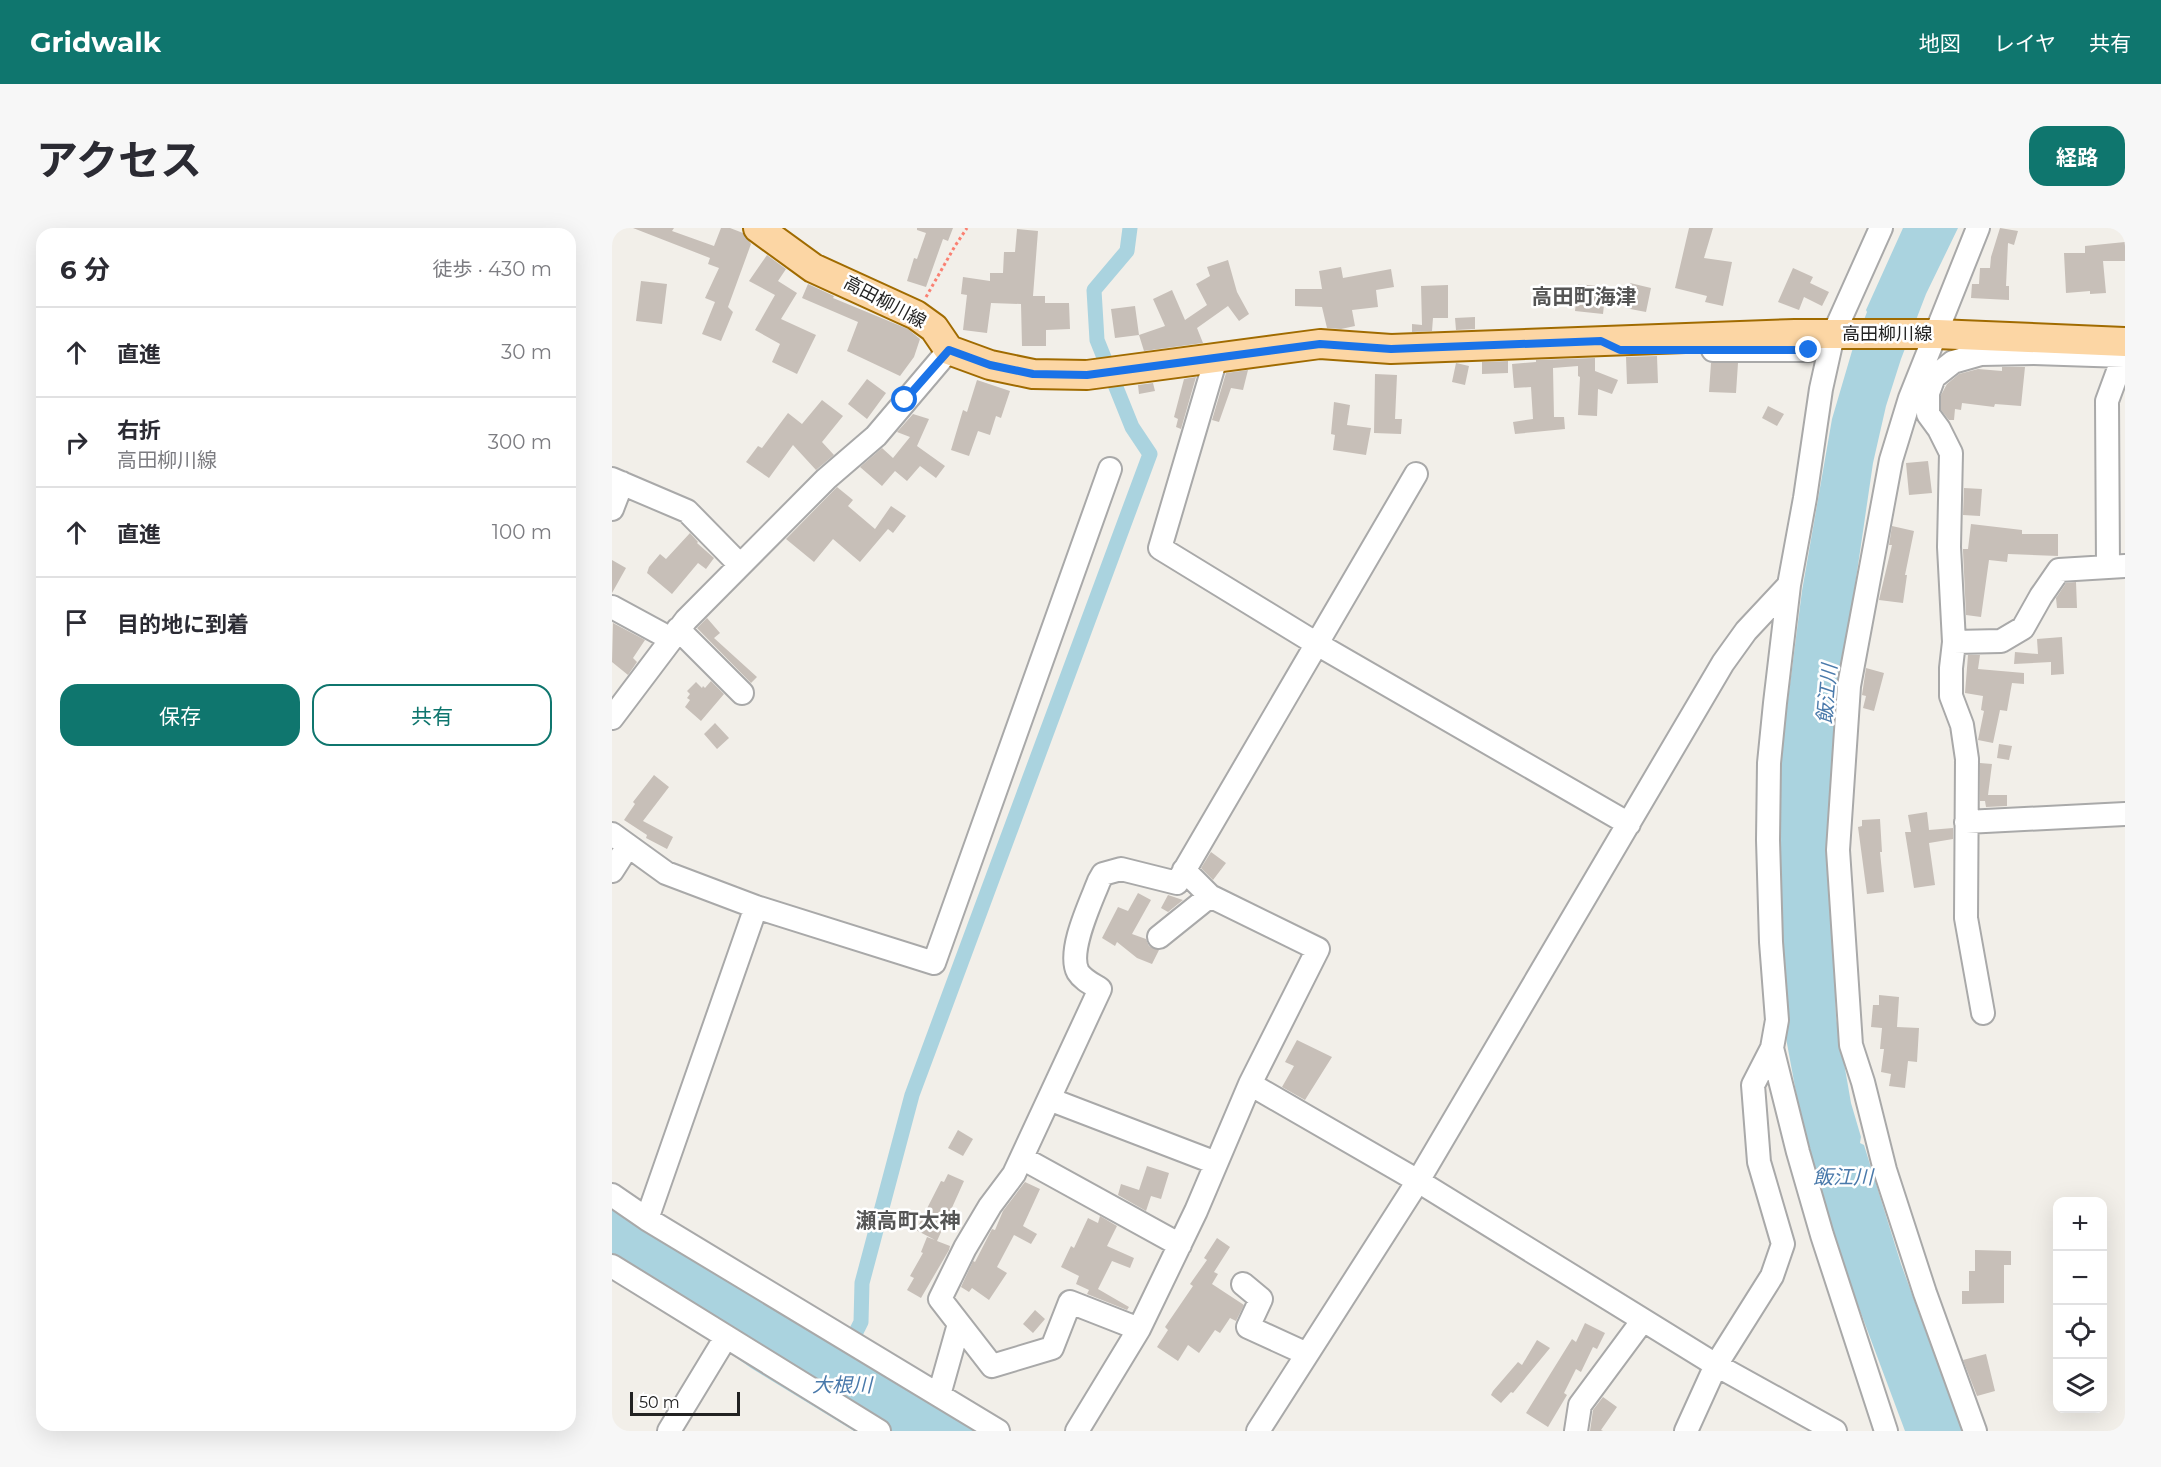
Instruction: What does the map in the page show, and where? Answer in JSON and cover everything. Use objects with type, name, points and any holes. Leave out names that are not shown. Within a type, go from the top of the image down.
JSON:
[{"type":"main road","name":"高田柳川線","points":[[758,228],[813,267],[916,315],[934,328],[949,350],[990,365],[1033,374],[1087,375],[1320,344],[1391,349],[1601,341],[1828,339],[1937,334],[2125,350]]},
{"type":"street","points":[[1686,1431],[1716,1365],[1772,1276],[1783,1244],[1759,1162],[1753,1085],[1772,1048],[1777,1020],[1770,942],[1769,763],[1789,585],[1805,498],[1828,339],[1881,228]]},
{"type":"street","points":[[1975,1431],[1925,1293],[1889,1181],[1851,1045],[1838,850],[1849,686],[1891,460],[1910,398],[1978,228]]},
{"type":"street","points":[[1601,341],[1619,327],[1808,322]]},
{"type":"street","points":[[612,718],[675,634],[826,479],[876,436],[949,350]]},
{"type":"street","points":[[1954,642],[2001,641],[2023,628],[2059,570],[2116,567],[2107,401],[2125,350],[1981,354],[1953,362],[1934,376],[1928,393],[1928,414],[1939,429],[1951,453],[1949,548],[1954,642],[1951,696],[1962,725],[1967,759],[1966,918],[1983,1013]]},
{"type":"street","points":[[1216,358],[1160,548],[1317,644],[1629,824]]},
{"type":"street","points":[[612,872],[620,840],[666,873],[756,907],[934,963],[1110,469]]},
{"type":"street","points":[[1139,1329],[1070,1302],[1052,1348],[993,1366],[940,1299],[965,1248],[990,1206],[1014,1174],[1100,989],[1083,978],[1077,970],[1075,958],[1076,945],[1103,874],[1121,869],[1177,883],[1416,474]]},
{"type":"street","points":[[612,509],[617,481],[687,511],[740,565]]},
{"type":"street","points":[[1258,1431],[1418,1181],[1723,663],[1746,631],[1789,585]]},
{"type":"street","points":[[612,607],[675,634],[742,693]]},
{"type":"street","points":[[1966,822],[2125,814]]},
{"type":"street","points":[[1077,1431],[1139,1329],[1180,1245],[1250,1084],[1318,949],[1210,896],[1185,870]]},
{"type":"street","points":[[1159,937],[1210,896]]},
{"type":"street","points":[[647,1219],[756,907]]},
{"type":"street","points":[[1772,1048],[1822,1235],[1886,1431]]},
{"type":"street","points":[[1250,1084],[1418,1181],[1716,1365],[1835,1431]]},
{"type":"street","points":[[1049,1099],[1216,1163]]},
{"type":"street","points":[[1022,1158],[1180,1245]]},
{"type":"street","points":[[612,1196],[998,1431]]},
{"type":"street","points":[[612,1266],[879,1431]]},
{"type":"street","points":[[1243,1284],[1261,1299],[1248,1327],[1307,1354]]},
{"type":"street","points":[[1576,1431],[1580,1405],[1643,1320]]},
{"type":"street","points":[[939,1395],[959,1324]]},
{"type":"street","points":[[669,1431],[726,1337]]},
{"type":"path","points":[[916,315],[967,228]]},
{"type":"water","name":"飯江川","points":[[1903,228],[1958,228],[1926,294],[1901,359],[1886,406],[1873,463],[1840,688],[1831,854],[1836,1017],[1851,1103],[1861,1137],[1860,1143],[1864,1145],[1901,1264],[1962,1431],[1905,1431],[1840,1257],[1808,1157],[1783,1022],[1778,822],[1782,746],[1802,591],[1832,419],[1866,310]]},
{"type":"water","name":"大根川","points":[[612,1204],[863,1358],[883,1375],[978,1431],[854,1431],[751,1368],[612,1270]]},
{"type":"building","points":[[633,228],[674,228],[672,231],[714,246],[721,228],[730,228],[743,233],[751,244],[728,307],[733,312],[721,341],[702,334],[715,302],[705,298],[719,268],[708,264],[710,258]]},
{"type":"building","points":[[917,228],[953,228],[948,241],[943,239],[926,287],[907,281],[914,258],[917,259],[926,233]]},
{"type":"building","points":[[1689,228],[1713,228],[1704,258],[1732,262],[1723,306],[1705,302],[1707,296],[1675,288]]},
{"type":"building","points":[[2000,228],[2018,231],[2014,245],[2008,243],[2006,286],[2009,286],[2009,300],[1971,298],[1972,284],[1979,284],[1980,268],[1990,268]]},
{"type":"building","points":[[1017,229],[1038,231],[1033,296],[1045,296],[1045,303],[1069,303],[1070,329],[1046,330],[1046,346],[1022,346],[1021,304],[991,303],[987,333],[963,330],[967,295],[961,294],[963,277],[990,281],[990,273],[1003,273],[1004,252],[1015,252]]},
{"type":"building","points":[[2125,242],[2125,261],[2103,261],[2106,293],[2090,294],[2090,291],[2066,293],[2064,253],[2085,253],[2085,246]]},
{"type":"building","points":[[767,255],[786,269],[778,281],[797,293],[781,319],[816,335],[797,374],[772,362],[780,344],[755,330],[775,295],[749,281]]},
{"type":"building","points":[[1228,260],[1237,292],[1249,314],[1239,321],[1228,306],[1197,328],[1203,343],[1144,351],[1139,335],[1165,326],[1153,299],[1172,290],[1185,320],[1207,305],[1196,284],[1210,276],[1207,267]]},
{"type":"building","points":[[1341,267],[1343,278],[1391,269],[1394,287],[1376,290],[1378,307],[1352,310],[1355,326],[1341,329],[1327,328],[1322,307],[1295,306],[1295,289],[1322,289],[1319,271]]},
{"type":"building","points":[[1793,268],[1813,277],[1810,283],[1829,292],[1822,306],[1804,297],[1799,310],[1778,302]]},
{"type":"building","points":[[641,281],[667,284],[662,324],[636,321]]},
{"type":"building","points":[[1630,283],[1651,288],[1646,312],[1625,308]]},
{"type":"building","points":[[808,284],[834,296],[833,298],[908,329],[920,339],[914,357],[900,376],[847,351],[858,322],[802,298]]},
{"type":"building","points":[[1578,284],[1606,287],[1603,314],[1575,311]]},
{"type":"building","points":[[1448,285],[1448,318],[1433,318],[1432,331],[1412,332],[1412,324],[1422,325],[1421,286]]},
{"type":"building","points":[[1135,306],[1139,335],[1115,338],[1111,309]]},
{"type":"building","points":[[1475,317],[1475,329],[1456,330],[1455,318]]},
{"type":"building","points":[[1657,356],[1658,383],[1627,384],[1626,357]]},
{"type":"building","points":[[1595,358],[1595,371],[1618,380],[1612,394],[1598,389],[1597,416],[1578,415],[1580,377],[1578,366],[1553,368],[1554,417],[1564,417],[1565,429],[1515,434],[1513,422],[1533,419],[1531,387],[1514,388],[1512,364],[1536,362],[1536,360]]},
{"type":"building","points":[[1508,361],[1508,373],[1482,374],[1482,362]]},
{"type":"building","points":[[1456,363],[1469,366],[1465,385],[1452,382]]},
{"type":"building","points":[[1711,363],[1738,363],[1736,393],[1709,392]]},
{"type":"building","points":[[2002,367],[2025,367],[2021,406],[1995,404],[1994,407],[1962,403],[1961,410],[1955,409],[1954,420],[1949,420],[1941,410],[1941,395],[1947,384],[1959,374],[1978,369],[2002,371]]},
{"type":"building","points":[[1248,370],[1243,390],[1231,388],[1219,422],[1212,420],[1226,373]]},
{"type":"building","points":[[1375,374],[1397,375],[1395,419],[1402,419],[1401,434],[1374,433]]},
{"type":"building","points":[[1196,377],[1181,429],[1176,427],[1178,419],[1174,417],[1184,379]]},
{"type":"building","points":[[867,379],[886,393],[867,419],[848,404]]},
{"type":"building","points":[[977,380],[1010,391],[1001,418],[996,416],[990,435],[978,431],[969,456],[951,450],[963,410],[967,412]]},
{"type":"building","points":[[1153,383],[1155,391],[1139,394],[1138,385]]},
{"type":"building","points":[[822,400],[843,416],[822,442],[834,455],[816,470],[793,445],[769,478],[746,462],[758,446],[762,448],[788,413],[802,424]]},
{"type":"building","points":[[1334,402],[1350,405],[1347,425],[1371,428],[1366,455],[1333,450],[1335,435],[1331,434]]},
{"type":"building","points":[[1768,406],[1784,414],[1777,426],[1762,418]]},
{"type":"building","points":[[913,414],[929,419],[917,446],[945,466],[936,478],[920,466],[907,481],[895,471],[882,486],[860,467],[882,448],[893,458],[910,437],[897,432]]},
{"type":"building","points":[[1928,461],[1932,493],[1909,495],[1906,463]]},
{"type":"building","points":[[837,487],[853,500],[848,506],[875,529],[891,506],[906,516],[893,533],[888,529],[860,562],[833,539],[814,562],[786,539]]},
{"type":"building","points":[[1964,488],[1982,489],[1980,516],[1963,515]]},
{"type":"building","points":[[1971,524],[2022,530],[2022,534],[2058,534],[2058,556],[2008,554],[2007,562],[1989,560],[1981,617],[1966,615],[1963,549],[1968,549]]},
{"type":"building","points":[[1892,526],[1914,531],[1905,575],[1907,575],[1903,603],[1879,600],[1892,545],[1889,545]]},
{"type":"building","points":[[690,533],[697,543],[714,558],[706,569],[698,563],[672,594],[647,573],[660,554],[666,559]]},
{"type":"building","points":[[612,560],[626,568],[612,593]]},
{"type":"building","points":[[2076,582],[2077,608],[2057,608],[2056,598],[2066,583]]},
{"type":"building","points":[[707,618],[720,633],[714,638],[757,677],[751,683],[697,628]]},
{"type":"building","points":[[613,623],[645,640],[633,658],[637,662],[628,675],[612,662]]},
{"type":"building","points":[[2062,637],[2064,674],[2051,675],[2051,662],[2014,664],[2015,652],[2038,654],[2037,639]]},
{"type":"building","points":[[1968,655],[1980,655],[1978,669],[2024,673],[2024,684],[2012,683],[2007,711],[2000,710],[1993,743],[1978,740],[1984,711],[1981,710],[1983,696],[1965,693]]},
{"type":"building","points":[[1866,668],[1884,673],[1874,711],[1863,708],[1866,696],[1862,695]]},
{"type":"building","points":[[711,681],[724,694],[701,721],[685,707],[690,700],[687,698],[690,694],[687,691],[696,682],[705,688]]},
{"type":"building","points":[[715,723],[729,738],[717,749],[704,734]]},
{"type":"building","points":[[1999,744],[2012,746],[2009,760],[1997,758]]},
{"type":"building","points":[[1980,763],[1992,764],[1988,795],[2007,795],[2007,806],[1986,807],[1985,801],[1980,801]]},
{"type":"building","points":[[654,775],[669,787],[643,821],[673,837],[667,849],[646,838],[647,835],[624,820],[635,804],[633,802]]},
{"type":"building","points":[[1927,812],[1929,830],[1953,828],[1953,839],[1929,843],[1935,885],[1914,888],[1905,832],[1911,832],[1908,815]]},
{"type":"building","points":[[1880,819],[1882,852],[1880,852],[1884,892],[1867,894],[1858,827],[1862,826],[1862,820]]},
{"type":"building","points":[[1211,852],[1226,863],[1213,880],[1201,868]]},
{"type":"building","points":[[1138,893],[1151,900],[1132,934],[1146,939],[1149,946],[1159,950],[1152,964],[1137,958],[1117,942],[1115,946],[1102,938],[1118,907],[1128,911]]},
{"type":"building","points":[[1168,895],[1183,900],[1168,912],[1161,908]]},
{"type":"building","points":[[1879,995],[1899,997],[1897,1027],[1919,1028],[1917,1062],[1908,1061],[1905,1088],[1889,1086],[1891,1074],[1881,1072],[1884,1049],[1880,1049],[1882,1028],[1871,1027],[1873,1005],[1879,1005]]},
{"type":"building","points":[[1297,1040],[1332,1057],[1305,1100],[1282,1087],[1294,1066],[1285,1062]]},
{"type":"building","points":[[958,1130],[973,1139],[963,1156],[948,1148]]},
{"type":"building","points":[[1147,1166],[1169,1173],[1161,1199],[1151,1196],[1146,1211],[1118,1195],[1121,1184],[1139,1190]]},
{"type":"building","points":[[948,1174],[964,1181],[937,1241],[950,1246],[921,1298],[907,1290],[914,1278],[910,1276],[923,1253],[921,1252],[927,1237],[935,1240],[916,1230],[941,1181],[944,1182]]},
{"type":"building","points":[[1025,1182],[1040,1189],[1023,1226],[1037,1234],[1031,1244],[1014,1235],[997,1267],[1007,1273],[989,1300],[972,1288],[969,1292],[961,1287],[973,1261],[975,1262],[992,1229],[995,1230],[1003,1211]]},
{"type":"building","points":[[1100,1216],[1117,1226],[1107,1246],[1134,1258],[1130,1268],[1112,1261],[1098,1289],[1129,1307],[1127,1310],[1087,1294],[1089,1290],[1076,1284],[1079,1276],[1061,1267],[1071,1246],[1074,1248],[1088,1218],[1098,1223]]},
{"type":"building","points":[[1217,1238],[1230,1247],[1214,1272],[1218,1274],[1212,1284],[1244,1305],[1236,1321],[1230,1318],[1220,1333],[1215,1330],[1199,1353],[1188,1345],[1178,1361],[1157,1347],[1168,1330],[1165,1327],[1193,1286],[1190,1284],[1207,1260],[1204,1258]]},
{"type":"building","points":[[1975,1250],[2011,1251],[2011,1265],[2004,1265],[2004,1303],[1962,1304],[1962,1291],[1969,1291],[1969,1271],[1975,1271]]},
{"type":"building","points":[[1035,1310],[1045,1319],[1033,1333],[1023,1324]]},
{"type":"building","points":[[1585,1323],[1605,1333],[1597,1349],[1593,1347],[1581,1372],[1576,1369],[1564,1393],[1567,1395],[1548,1427],[1526,1413],[1572,1339],[1576,1342]]},
{"type":"building","points":[[1537,1340],[1550,1348],[1513,1393],[1511,1392],[1501,1403],[1491,1395],[1493,1391],[1518,1362],[1522,1365]]},
{"type":"building","points":[[1986,1354],[1995,1391],[1977,1396],[1963,1360]]},
{"type":"building","points":[[1603,1397],[1617,1407],[1601,1430],[1603,1431],[1590,1431],[1593,1410]]},
{"type":"waterway","points":[[856,1332],[861,1322],[862,1283],[912,1095],[1150,454],[1132,427],[1097,340],[1094,290],[1127,251],[1130,228]]},
{"type":"district","name":"高田町海津","points":[[1584,297]]},
{"type":"district","name":"瀬高町太神","points":[[908,1221]]},
{"type":"route","points":[[905,400],[949,350],[990,365],[1033,374],[1087,375],[1320,344],[1391,349],[1601,341],[1620,350],[1809,350]]}]
